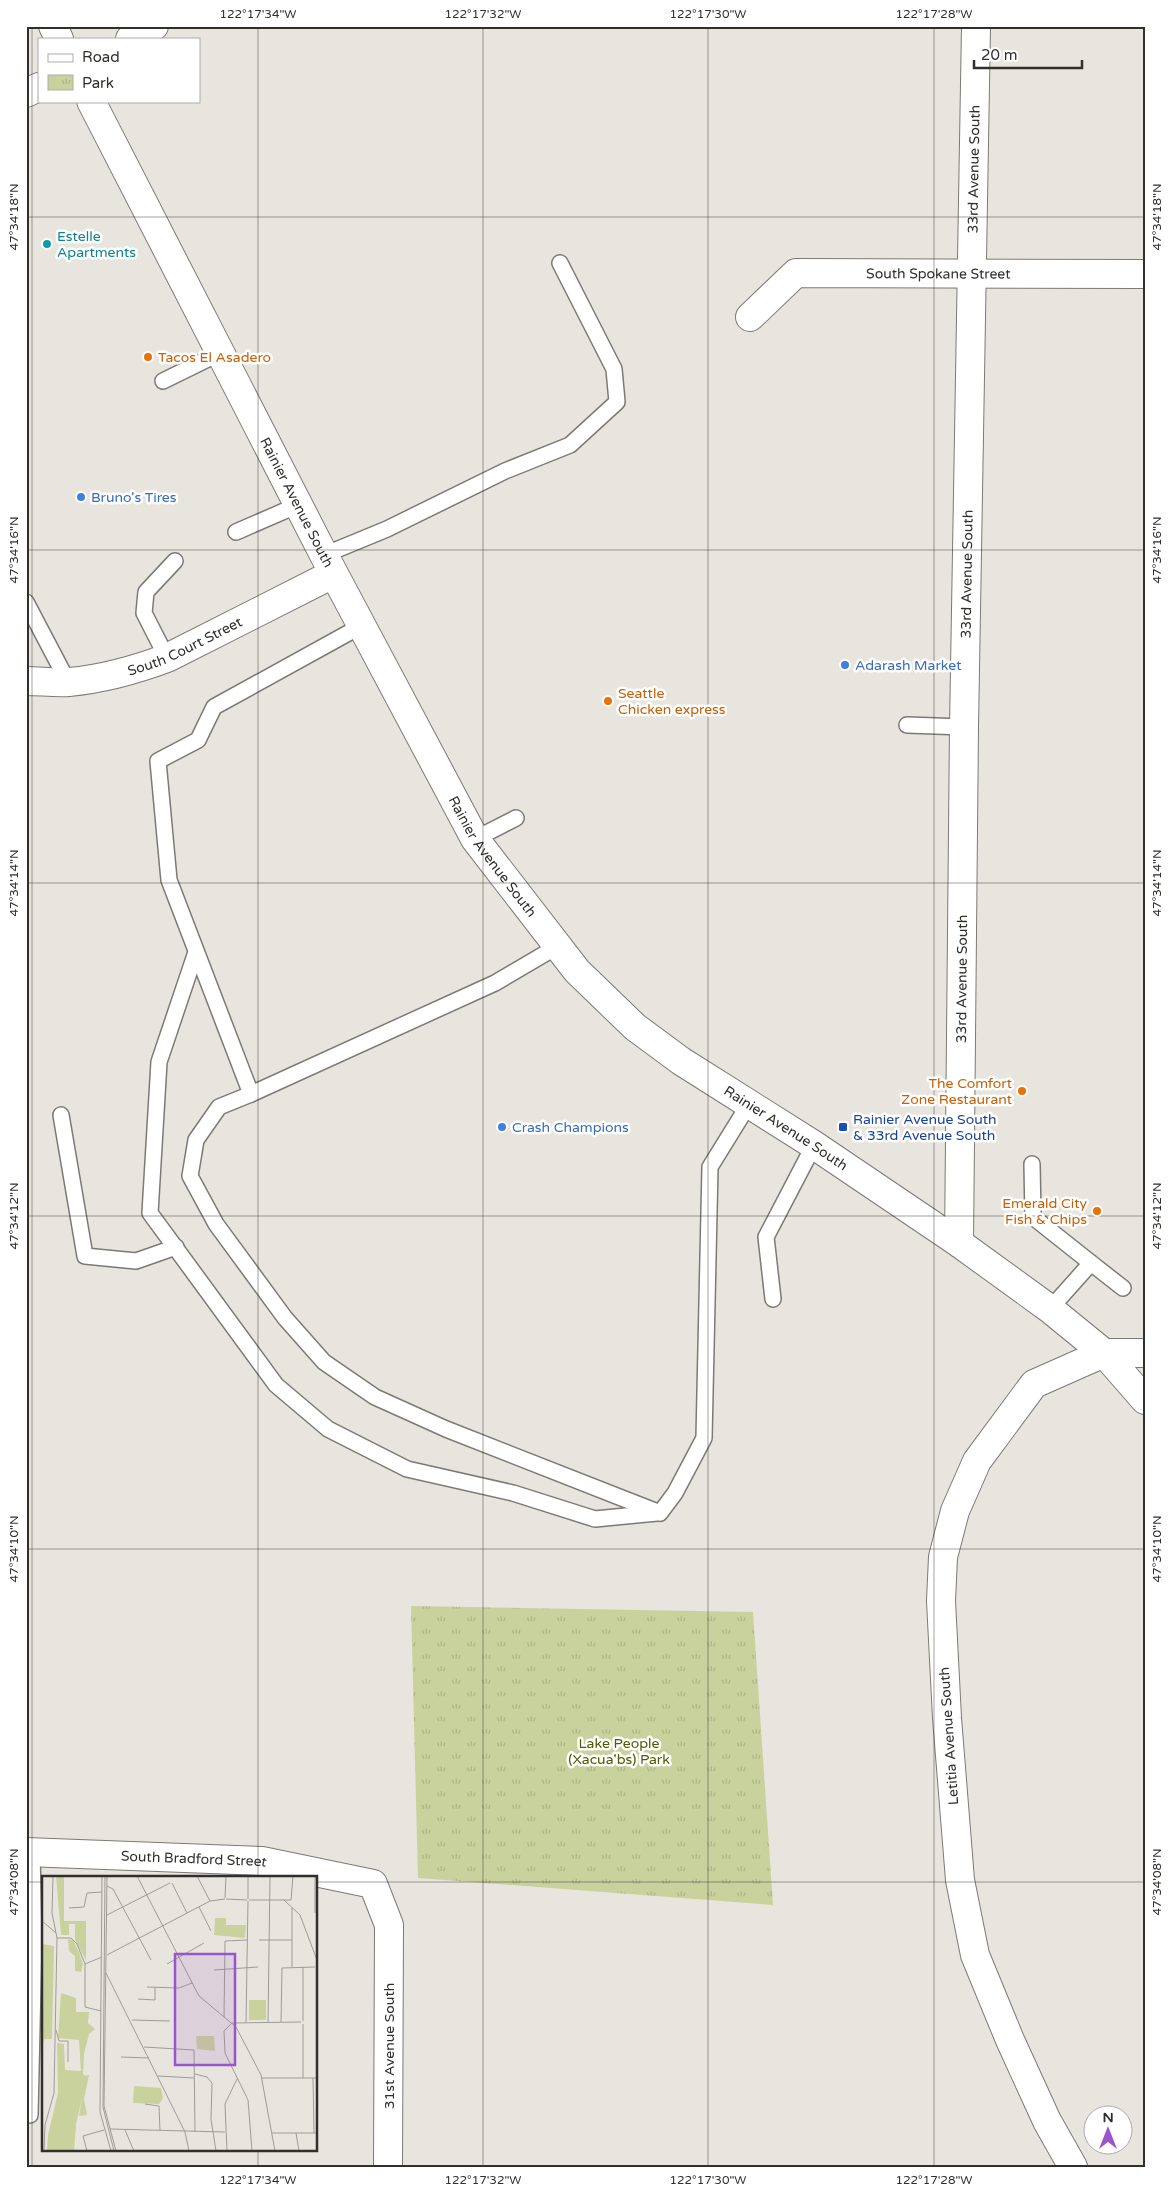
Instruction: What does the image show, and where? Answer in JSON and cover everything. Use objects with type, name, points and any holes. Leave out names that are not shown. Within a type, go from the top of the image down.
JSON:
[{"type":"street","points":[[53,26],[59,38]]},
{"type":"street","points":[[132,38],[154,26]]},
{"type":"street","name":"33rd Avenue South","points":[[959,1243],[964,727],[976,26]]},
{"type":"street","points":[[26,94],[38,88]]},
{"type":"street","name":"Rainier Avenue South","points":[[92,102],[328,564],[475,839],[577,971],[635,1027],[681,1061],[814,1145],[959,1243],[1050,1309],[1104,1352],[1145,1400]]},
{"type":"street","name":"South Spokane Street","points":[[750,316],[796,273],[1145,274]]},
{"type":"street","name":"South Court Street","points":[[26,681],[68,682],[108,677],[167,658],[328,564]]},
{"type":"street","points":[[1104,1352],[1145,1353]]},
{"type":"street","name":"Letitia Avenue South","points":[[1073,2167],[1043,2112],[975,1955],[960,1880],[947,1718],[941,1601],[943,1557],[954,1511],[977,1461],[1034,1384],[1104,1352]]},
{"type":"street","name":"South Bradford Street","points":[[29,1852],[271,1863],[373,1884],[389,1925]]},
{"type":"street","name":"31st Avenue South","points":[[388,2167],[389,1925]]},
{"type":"lane","points":[[328,564],[387,529],[504,471],[570,445],[617,402],[614,369],[560,263]]},
{"type":"lane","points":[[163,381],[220,352]]},
{"type":"lane","points":[[236,532],[298,505]]},
{"type":"lane","points":[[167,658],[144,613],[146,592],[175,561]]},
{"type":"lane","points":[[26,602],[68,682]]},
{"type":"lane","points":[[251,1094],[169,880],[158,761],[198,740],[214,708],[361,626]]},
{"type":"lane","points":[[908,725],[964,727]]},
{"type":"lane","points":[[475,839],[516,818]]},
{"type":"lane","points":[[558,946],[495,983],[251,1094],[218,1107],[196,1140],[190,1176],[222,1232],[285,1318],[324,1362],[375,1398],[446,1429],[660,1513]]},
{"type":"lane","points":[[196,952],[159,1062],[150,1213],[276,1385],[328,1429],[407,1469],[513,1493],[595,1519],[660,1513],[675,1493],[704,1438],[710,1167],[749,1104]]},
{"type":"lane","points":[[61,1114],[85,1256],[136,1261],[176,1247]]},
{"type":"lane","points":[[773,1299],[766,1237],[814,1145]]},
{"type":"lane","points":[[1032,1164],[1033,1217],[1123,1288]]},
{"type":"lane","points":[[1050,1309],[1091,1263]]},
{"type":"lane","points":[[29,1852],[34,1939],[30,2115]]},
{"type":"green space","name":"Lake People (Xacua'bs) Park","points":[[411,1606],[753,1612],[773,1905],[418,1878]]},
{"type":"place","name":"Estelle Apartments","points":[[47,244]]},
{"type":"place","name":"Tacos El Asadero","points":[[148,357]]},
{"type":"place","name":"Bruno's Tires","points":[[81,497]]},
{"type":"place","name":"Adarash Market","points":[[845,665]]},
{"type":"place","name":"Seattle Chicken express","points":[[608,701]]},
{"type":"place","name":"The Comfort Zone Restaurant","points":[[1022,1091]]},
{"type":"place","name":"Crash Champions","points":[[502,1127]]},
{"type":"place","name":"Rainier Avenue South & 33rd Avenue South","points":[[843,1127]]},
{"type":"place","name":"Emerald City Fish & Chips","points":[[1097,1211]]}]
